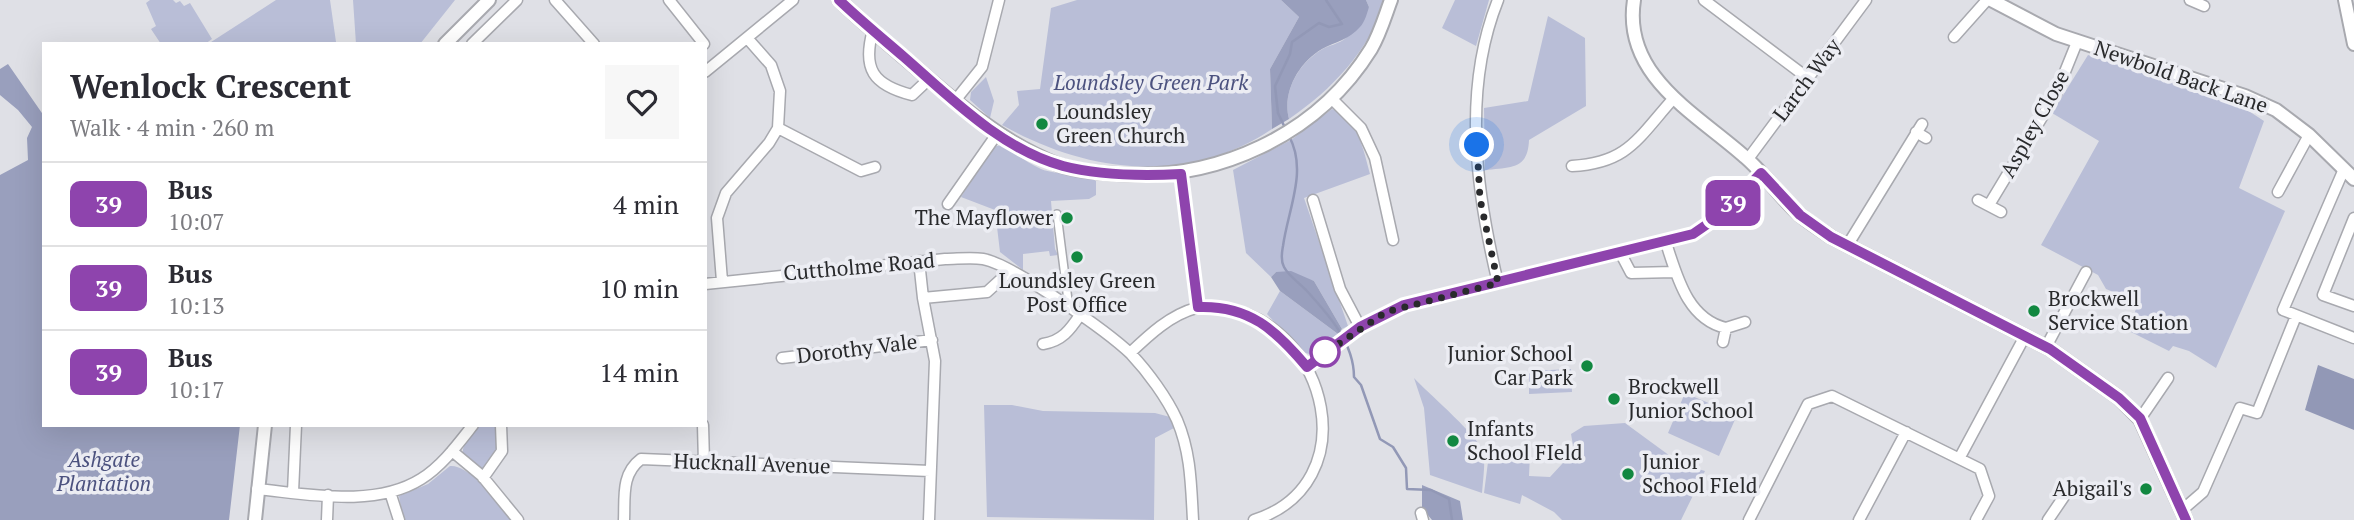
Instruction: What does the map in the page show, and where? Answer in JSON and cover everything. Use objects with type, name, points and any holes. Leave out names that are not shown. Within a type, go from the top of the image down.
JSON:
[{"type":"street","points":[[447,42],[489,0]]},
{"type":"street","points":[[474,42],[517,0]]},
{"type":"street","points":[[555,0],[592,42]]},
{"type":"street","points":[[669,0],[702,42]]},
{"type":"street","points":[[707,70],[793,0]]},
{"type":"street","points":[[839,0],[954,102],[998,134],[1061,166],[1147,176],[1181,174],[1222,163],[1286,132],[1331,98],[1371,49],[1391,0]]},
{"type":"street","points":[[954,102],[982,67],[997,0]]},
{"type":"street","points":[[1498,0],[1481,59],[1477,166],[1480,199],[1498,283]]},
{"type":"street","points":[[1634,0],[1633,30],[1642,58],[1656,80],[1673,99],[1748,159],[1800,215],[1847,246],[2046,347],[2102,384],[2140,418],[2183,515],[2203,492],[2240,408],[2257,414],[2296,316]]},
{"type":"street","points":[[1704,0],[1810,79]]},
{"type":"street","name":"Larch Way","points":[[1748,159],[1810,79],[1866,0]]},
{"type":"street","points":[[1954,37],[1989,0]]},
{"type":"street","name":"Newbold Back Lane","points":[[1989,0],[2035,26],[2245,96],[2276,110],[2309,135],[2354,179]]},
{"type":"street","points":[[2190,0],[2204,6]]},
{"type":"street","points":[[2345,0],[2354,44]]},
{"type":"street","points":[[873,30],[867,51],[869,66],[888,89],[912,94],[929,79]]},
{"type":"street","points":[[722,281],[717,218],[726,193],[769,143],[778,128],[780,90],[771,65],[748,39]]},
{"type":"street","name":"Aspley Close","points":[[1989,205],[2056,94],[2077,42]]},
{"type":"street","points":[[707,49],[718,62]]},
{"type":"street","points":[[1331,98],[1361,128],[1375,158],[1393,240]]},
{"type":"street","points":[[1578,163],[1601,164],[1622,154],[1673,99]]},
{"type":"street","points":[[778,128],[861,170],[874,167]]},
{"type":"street","points":[[1847,246],[1919,128],[1926,138]]},
{"type":"street","points":[[948,204],[998,134]]},
{"type":"street","points":[[2278,192],[2309,135]]},
{"type":"street","points":[[2344,169],[2283,310],[2354,338]]},
{"type":"street","points":[[1307,367],[1360,327],[1404,305],[1666,243],[1693,234],[1711,223],[1761,173]]},
{"type":"street","points":[[1181,174],[1198,307]]},
{"type":"street","points":[[1313,200],[1340,289],[1360,327]]},
{"type":"street","points":[[1978,200],[2001,212]]},
{"type":"street","points":[[1057,214],[1069,309]]},
{"type":"street","points":[[2354,218],[2323,295],[2354,306]]},
{"type":"street","points":[[1666,243],[1674,272],[1689,302],[1710,322],[1726,328],[1745,322]]},
{"type":"street","points":[[1620,254],[1631,273],[1674,272]]},
{"type":"street","name":"Cuttholme Road","points":[[707,284],[919,261],[984,259],[1010,271],[1080,315],[1130,353],[1149,374],[1176,419],[1191,464],[1193,520]]},
{"type":"street","points":[[919,261],[922,298],[935,361],[929,520]]},
{"type":"street","name":"Cuttholme Road","points":[[922,298],[987,292],[1010,271]]},
{"type":"street","points":[[2046,347],[2086,272]]},
{"type":"street","points":[[1130,353],[1152,332],[1179,314],[1198,307],[1240,312],[1267,324],[1307,367],[1320,397],[1324,438],[1319,462],[1296,498],[1276,517],[1254,520]]},
{"type":"street","points":[[1043,344],[1055,342],[1068,332],[1080,315]]},
{"type":"street","points":[[1723,342],[1726,328]]},
{"type":"street","points":[[1960,457],[2025,336]]},
{"type":"street","name":"Dorothy Vale","points":[[782,358],[932,340]]},
{"type":"street","points":[[2140,418],[2158,387],[2168,378]]},
{"type":"street","points":[[1749,520],[1808,404],[1832,397],[1980,469],[1988,486],[1989,496],[1976,520]]},
{"type":"street","points":[[256,520],[265,427]]},
{"type":"street","points":[[293,492],[296,427]]},
{"type":"street","points":[[257,489],[328,495],[390,492],[420,480],[452,451],[471,427]]},
{"type":"street","points":[[483,478],[502,451],[501,427]]},
{"type":"street","points":[[703,427],[704,463]]},
{"type":"street","points":[[1859,520],[1906,432]]},
{"type":"street","points":[[452,451],[483,478],[518,520]]},
{"type":"street","name":"Hucknall Avenue","points":[[624,520],[625,479],[631,467],[640,459],[930,471]]},
{"type":"street","points":[[390,492],[399,520]]},
{"type":"street","points":[[327,520],[328,495]]},
{"type":"street","points":[[2048,520],[2065,495]]},
{"type":"green space","points":[[150,0],[173,0],[176,3],[180,1],[184,6],[190,3],[212,39],[208,42],[160,42],[151,29],[156,26],[146,3]]},
{"type":"green space","points":[[276,0],[330,0],[336,42],[211,42]]},
{"type":"green space","points":[[353,0],[455,0],[422,42],[356,42]]},
{"type":"green space","name":"Loundsley Green Park","points":[[1077,0],[1281,0],[1299,17],[1270,69],[1272,129],[1239,147],[1206,159],[1172,165],[1137,166],[1068,154],[1002,125],[1019,105],[1017,91],[1040,89],[1051,8]]},
{"type":"green space","points":[[1281,0],[1366,0],[1369,7],[1363,23],[1356,31],[1313,55],[1299,70],[1290,89],[1287,109],[1289,119],[1272,129],[1270,69],[1299,17]]},
{"type":"green space","points":[[1366,0],[1386,0],[1359,52],[1334,82],[1289,119],[1287,109],[1290,89],[1299,71],[1324,48],[1349,35],[1369,7]]},
{"type":"green space","points":[[1455,0],[1489,0],[1476,46],[1442,28]]},
{"type":"green space","points":[[1548,16],[1585,38],[1586,106],[1529,140],[1528,150],[1521,162],[1510,167],[1485,170],[1484,108],[1528,101]]},
{"type":"green space","points":[[2088,55],[2238,104],[2264,121],[2239,188],[2285,211],[2216,368],[2189,351],[2173,346],[2169,351],[2129,331],[2138,302],[2106,289],[2098,275],[2041,245],[2099,141],[2052,113]]},
{"type":"green space","name":"Ashgate Plantation","points":[[8,64],[42,113],[42,427],[240,427],[229,520],[0,520],[0,175],[28,160],[27,138],[32,127],[18,110],[0,95],[0,69]]},
{"type":"green space","points":[[986,77],[994,101],[990,118],[970,100],[971,92]]},
{"type":"green space","points":[[1332,109],[1348,119],[1353,127],[1362,145],[1370,174],[1304,198],[1348,326],[1342,329],[1314,281],[1276,272],[1271,277],[1246,253],[1233,170],[1291,140]]},
{"type":"green space","points":[[1001,145],[1041,169],[1083,176],[1096,181],[1096,195],[1089,199],[1051,201],[1055,249],[1058,255],[1050,256],[1049,251],[1023,254],[1023,270],[1000,252],[995,210],[961,197],[993,147]]},
{"type":"green space","points":[[1291,271],[1314,281],[1342,329],[1338,334],[1280,291],[1271,277],[1276,272]]},
{"type":"green space","points":[[1280,291],[1338,334],[1313,355],[1302,352],[1267,314]]},
{"type":"green space","points":[[1571,369],[1572,392],[1529,394],[1529,371]]},
{"type":"green space","name":"Infants School FIeld","points":[[1414,378],[1481,447],[1484,454],[1482,493],[1430,475],[1424,408]]},
{"type":"green space","points":[[1685,393],[1737,415],[1719,456],[1668,433]]},
{"type":"green space","points":[[984,405],[1012,405],[1043,411],[1155,413],[1170,417],[1174,428],[1155,438],[1154,520],[987,517]]},
{"type":"green space","name":"Junior School FIeld","points":[[1625,423],[1681,464],[1705,471],[1681,520],[1562,520],[1554,512],[1522,495],[1520,504],[1484,493],[1488,462],[1502,463],[1503,453],[1530,455],[1529,476],[1550,477],[1574,451],[1571,434],[1584,426]]},
{"type":"green space","points":[[476,427],[498,427],[497,450],[492,461],[483,470],[467,462],[464,457],[464,445]]},
{"type":"green space","points":[[450,466],[458,467],[476,479],[515,520],[403,520],[399,496],[428,484]]},
{"type":"green space","points":[[1422,485],[1460,501],[1463,520],[1432,520],[1422,508]]},
{"type":"shaded area","points":[[2318,365],[2354,379],[2354,430],[2305,410]]},
{"type":"waterway","points":[[1286,130],[1278,113],[1275,86],[1290,54],[1292,42],[1319,23],[1329,27],[1342,24],[1326,0]]},
{"type":"waterway","points":[[1289,136],[1297,163],[1297,176],[1285,232],[1283,264],[1339,330],[1350,353],[1354,377],[1361,385],[1380,439],[1393,447],[1406,468],[1407,489],[1431,490],[1449,499],[1452,520]]},
{"type":"bus line","name":"39","points":[[839,0],[954,102],[998,134],[1020,146],[1061,166],[1147,176],[1181,174],[1198,307],[1209,306],[1240,312],[1267,324],[1307,367],[1360,327],[1404,305],[1666,243],[1693,234],[1722,214],[1761,173],[1800,215],[1831,237],[2050,349],[2119,398],[2140,418],[2186,520]]},
{"type":"place","name":"Loundsley Green Church","points":[[1042,124]]},
{"type":"place","name":"The Mayflower","points":[[1067,218]]},
{"type":"place","name":"Loundsley Green Post Office","points":[[1077,257]]},
{"type":"place","name":"Brockwell Service Station","points":[[2034,311]]},
{"type":"place","name":"Junior School Car Park","points":[[1587,366]]},
{"type":"place","name":"Brockwell Junior School","points":[[1614,399]]},
{"type":"place","name":"Infants School FIeld","points":[[1453,441]]},
{"type":"place","name":"Junior School FIeld","points":[[1628,474]]},
{"type":"place","name":"Abigail's","points":[[2146,489]]},
{"type":"route","points":[[1325,352],[1322,355],[1348,334],[1386,312],[1404,305],[1498,283],[1480,199],[1477,145]]}]
